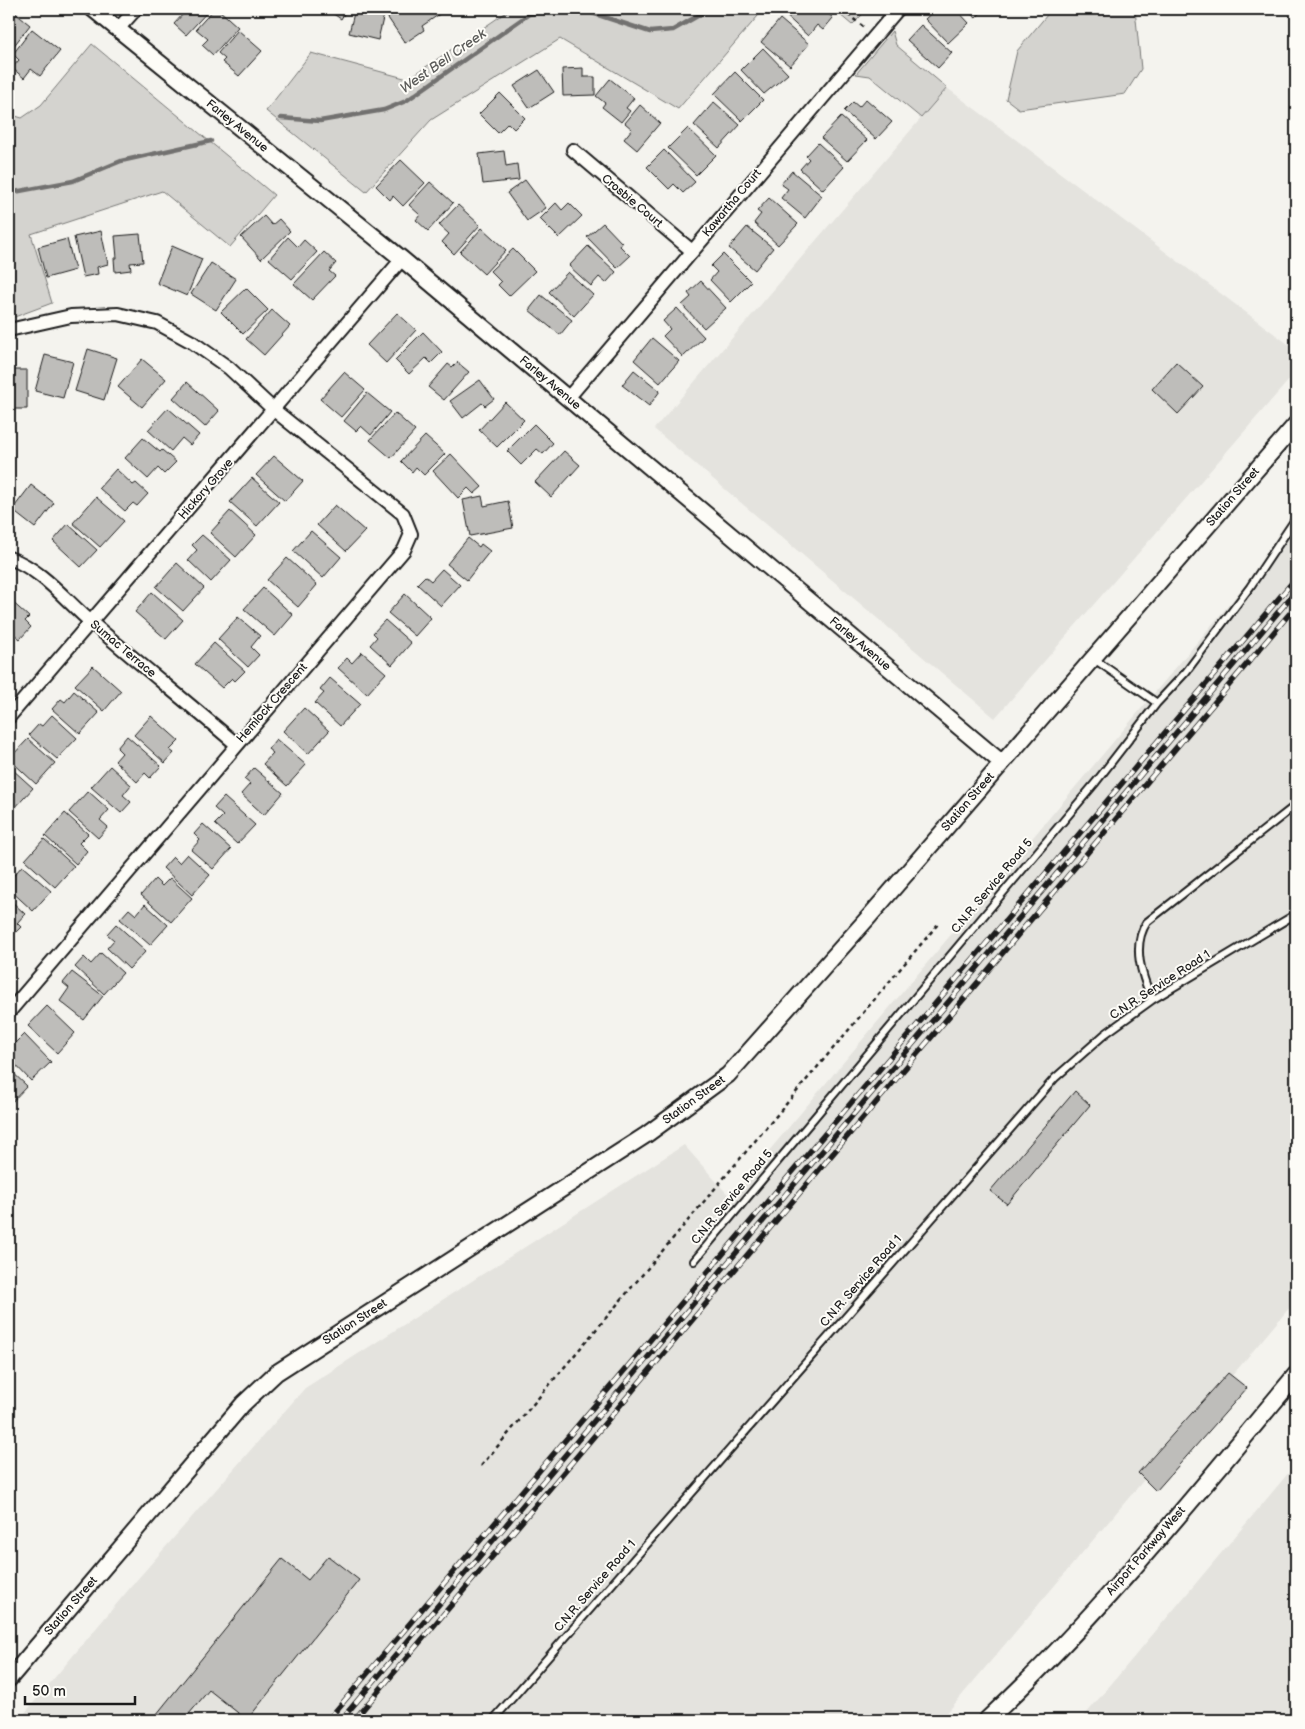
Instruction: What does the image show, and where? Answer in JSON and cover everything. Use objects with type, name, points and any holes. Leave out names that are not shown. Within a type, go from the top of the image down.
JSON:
[{"type":"main road","name":"Airport Parkway West","points":[[987,1720],[1041,1670],[1175,1519],[1296,1375]]},
{"type":"street","name":"Farley Avenue","points":[[93,9],[402,260],[1002,763]]},
{"type":"street","points":[[118,29],[136,9]]},
{"type":"street","name":"Kawartha Court","points":[[568,398],[898,9]]},
{"type":"street","name":"Crosbie Court","points":[[573,150],[692,251]]},
{"type":"street","name":"Hickory Grove","points":[[9,717],[402,260]]},
{"type":"street","name":"Hemlock Crescent","points":[[9,330],[71,316],[118,314],[157,323],[192,342],[229,368],[274,410],[403,514],[411,534],[404,550],[236,744],[9,1012]]},
{"type":"street","name":"Station Street","points":[[9,1679],[243,1404],[276,1373],[646,1135],[728,1075],[1296,424]]},
{"type":"street","name":"Sumac Terrace","points":[[9,558],[23,563],[45,578],[91,622],[236,744]]},
{"type":"lane","name":"C.N.R. Service Road 5","points":[[694,1261],[1096,782],[1156,703],[1186,672],[1250,587],[1296,518]]},
{"type":"lane","points":[[1093,658],[1156,703]]},
{"type":"lane","points":[[1152,1000],[1143,978],[1138,946],[1142,929],[1147,922],[1296,805]]},
{"type":"lane","name":"C.N.R. Service Road 1","points":[[493,1720],[1054,1078],[1105,1034],[1152,1000],[1296,914]]},
{"type":"path","points":[[841,9],[863,27]]},
{"type":"path","points":[[481,1466],[938,924]]},
{"type":"shaded area","points":[[511,9],[764,9],[678,109],[560,39],[431,120],[366,192],[266,111],[311,53],[408,79]]},
{"type":"shaded area","points":[[833,9],[854,9],[862,15],[852,25]]},
{"type":"shaded area","points":[[1052,9],[1135,9],[1141,69],[1125,94],[1019,109],[1006,99],[1017,51]]},
{"type":"shaded area","points":[[892,31],[896,45],[947,88],[921,118],[870,76],[856,74]]},
{"type":"shaded area","points":[[92,44],[274,195],[230,247],[162,191],[31,234],[52,303],[9,319],[9,114],[22,118],[41,105]]},
{"type":"shaded area","points":[[947,88],[1296,350],[1296,372],[995,718],[654,429]]},
{"type":"shaded area","points":[[1296,525],[1296,1300],[941,1720],[19,1720],[135,1582],[305,1388],[684,1145],[730,1197]]},
{"type":"shaded area","points":[[1296,1464],[1296,1720],[1081,1720]]},
{"type":"building","points":[[180,9],[210,9],[186,35],[174,24],[184,13]]},
{"type":"building","points":[[214,9],[218,9],[238,27],[213,55],[202,45],[208,39],[196,29]]},
{"type":"building","points":[[326,9],[347,9],[341,19]]},
{"type":"building","points":[[355,9],[373,9],[373,11],[384,14],[378,40],[349,33]]},
{"type":"building","points":[[394,9],[447,9],[422,26],[424,30],[405,43],[386,15]]},
{"type":"building","points":[[785,9],[823,9],[833,18],[823,30],[817,25],[808,36],[782,12]]},
{"type":"building","points":[[936,9],[956,9],[969,23],[948,43],[925,19]]},
{"type":"building","points":[[965,9],[984,9],[976,18]]},
{"type":"building","points":[[9,10],[30,25],[9,52]]},
{"type":"building","points":[[780,19],[809,44],[790,66],[761,42]]},
{"type":"building","points":[[921,25],[952,53],[938,68],[907,40]]},
{"type":"building","points":[[32,29],[60,51],[40,76],[31,69],[24,78],[12,68],[19,60],[13,54]]},
{"type":"building","points":[[238,30],[262,51],[239,76],[222,62],[225,59],[218,53]]},
{"type":"building","points":[[763,48],[788,74],[764,94],[741,70]]},
{"type":"building","points":[[583,68],[583,77],[595,77],[595,95],[563,96],[562,69]]},
{"type":"building","points":[[539,70],[554,92],[529,108],[514,86]]},
{"type":"building","points":[[735,72],[763,100],[742,121],[714,94]]},
{"type":"building","points":[[610,79],[634,98],[626,108],[630,111],[621,122],[602,107],[605,103],[596,96]]},
{"type":"building","points":[[500,93],[525,118],[514,129],[508,123],[498,133],[479,114]]},
{"type":"building","points":[[866,99],[892,122],[876,139],[844,111],[853,102],[859,107]]},
{"type":"building","points":[[714,102],[740,125],[719,148],[694,125]]},
{"type":"building","points":[[640,105],[660,123],[637,150],[624,139],[632,129],[625,123]]},
{"type":"building","points":[[841,117],[867,140],[847,161],[821,138]]},
{"type":"building","points":[[688,128],[716,155],[696,175],[668,148]]},
{"type":"building","points":[[818,143],[844,167],[823,190],[800,169],[809,159],[806,156]]},
{"type":"building","points":[[664,150],[695,182],[683,193],[674,184],[669,189],[647,167]]},
{"type":"building","points":[[504,151],[506,166],[517,164],[519,180],[483,184],[479,154]]},
{"type":"building","points":[[401,160],[425,183],[403,206],[393,196],[390,200],[376,186]]},
{"type":"building","points":[[792,171],[822,196],[805,218],[781,198],[788,189],[781,184]]},
{"type":"building","points":[[525,180],[546,208],[527,221],[507,193]]},
{"type":"building","points":[[430,182],[453,203],[428,231],[416,220],[420,215],[409,205]]},
{"type":"building","points":[[769,198],[798,224],[778,245],[754,223],[761,214],[757,211]]},
{"type":"building","points":[[556,203],[562,210],[569,203],[582,216],[559,238],[540,219]]},
{"type":"building","points":[[458,205],[480,225],[454,254],[442,242],[449,234],[439,225]]},
{"type":"building","points":[[264,216],[272,225],[279,219],[290,231],[261,259],[241,237]]},
{"type":"building","points":[[603,223],[622,243],[620,246],[630,256],[617,268],[587,237]]},
{"type":"building","points":[[747,227],[773,248],[755,270],[729,248]]},
{"type":"building","points":[[482,228],[506,250],[484,274],[460,252]]},
{"type":"building","points":[[101,231],[108,264],[97,267],[98,274],[83,277],[74,237]]},
{"type":"building","points":[[140,234],[143,262],[130,263],[131,270],[115,272],[114,258],[117,258],[115,236]]},
{"type":"building","points":[[288,237],[298,247],[304,240],[317,252],[292,279],[269,259]]},
{"type":"building","points":[[67,239],[75,270],[46,278],[38,247]]},
{"type":"building","points":[[172,246],[202,259],[187,296],[157,283]]},
{"type":"building","points":[[588,246],[616,272],[606,283],[599,277],[591,286],[569,266]]},
{"type":"building","points":[[513,249],[535,271],[509,296],[498,285],[501,282],[490,271]]},
{"type":"building","points":[[324,252],[336,263],[329,271],[335,276],[312,300],[294,284]]},
{"type":"building","points":[[723,254],[751,282],[731,302],[710,280],[717,272],[711,266]]},
{"type":"building","points":[[211,263],[236,279],[216,310],[191,294]]},
{"type":"building","points":[[568,272],[593,295],[574,316],[549,292]]},
{"type":"building","points":[[701,281],[726,308],[704,328],[682,305],[691,297],[688,293]]},
{"type":"building","points":[[246,288],[268,310],[243,334],[221,312]]},
{"type":"building","points":[[541,295],[572,320],[560,335],[529,310]]},
{"type":"building","points":[[677,308],[704,337],[683,357],[663,336],[670,329],[663,321]]},
{"type":"building","points":[[272,310],[290,326],[264,355],[246,339]]},
{"type":"building","points":[[397,313],[416,330],[386,363],[367,345]]},
{"type":"building","points":[[423,332],[442,352],[431,363],[426,358],[409,374],[395,360]]},
{"type":"building","points":[[652,338],[679,361],[660,383],[634,360]]},
{"type":"building","points":[[88,349],[117,358],[104,400],[75,391]]},
{"type":"building","points":[[45,355],[73,362],[63,398],[35,391]]},
{"type":"building","points":[[142,359],[166,379],[142,407],[118,387]]},
{"type":"building","points":[[457,362],[469,372],[444,400],[428,387],[448,364],[452,367]]},
{"type":"building","points":[[1176,362],[1203,387],[1178,414],[1152,389]]},
{"type":"building","points":[[9,370],[27,370],[27,409],[9,409]]},
{"type":"building","points":[[634,370],[660,391],[649,406],[622,385]]},
{"type":"building","points":[[344,372],[365,390],[341,417],[320,399]]},
{"type":"building","points":[[480,380],[494,399],[485,406],[482,403],[463,418],[450,401]]},
{"type":"building","points":[[187,382],[219,411],[205,427],[173,398]]},
{"type":"building","points":[[367,393],[390,412],[371,435],[361,426],[356,431],[344,421]]},
{"type":"building","points":[[505,402],[524,420],[497,447],[479,430]]},
{"type":"building","points":[[168,408],[199,435],[190,445],[182,438],[171,451],[148,430]]},
{"type":"building","points":[[395,413],[415,431],[391,458],[370,440]]},
{"type":"building","points":[[534,424],[553,443],[543,454],[537,449],[521,465],[507,451]]},
{"type":"building","points":[[425,436],[445,454],[424,475],[416,467],[412,472],[401,461]]},
{"type":"building","points":[[143,438],[176,462],[164,474],[158,468],[148,479],[125,458]]},
{"type":"building","points":[[564,451],[580,465],[551,497],[535,482]]},
{"type":"building","points":[[451,454],[482,487],[474,494],[468,488],[458,498],[433,471]]},
{"type":"building","points":[[274,456],[303,481],[285,501],[256,475]]},
{"type":"building","points":[[116,469],[133,485],[136,483],[148,494],[137,506],[133,503],[125,511],[99,488]]},
{"type":"building","points":[[252,478],[279,502],[257,526],[230,502]]},
{"type":"building","points":[[31,485],[54,503],[35,528],[12,510]]},
{"type":"building","points":[[482,496],[484,506],[508,501],[513,528],[470,536],[463,500]]},
{"type":"building","points":[[96,497],[124,521],[100,547],[73,523]]},
{"type":"building","points":[[335,505],[365,531],[346,551],[317,525]]},
{"type":"building","points":[[230,511],[256,535],[236,557],[210,533]]},
{"type":"building","points":[[68,524],[97,550],[81,567],[53,541]]},
{"type":"building","points":[[311,531],[341,557],[323,578],[293,551]]},
{"type":"building","points":[[202,535],[231,560],[211,582],[188,560],[197,550],[192,545]]},
{"type":"building","points":[[468,538],[479,547],[481,544],[490,551],[467,580],[447,564]]},
{"type":"building","points":[[287,558],[317,585],[298,607],[267,580]]},
{"type":"building","points":[[177,563],[204,588],[183,611],[156,587]]},
{"type":"building","points":[[442,569],[460,585],[441,606],[417,584],[425,576],[431,581]]},
{"type":"building","points":[[263,588],[293,615],[275,636],[244,609]]},
{"type":"building","points":[[152,592],[183,620],[166,639],[135,612]]},
{"type":"building","points":[[405,594],[431,618],[415,636],[388,613]]},
{"type":"building","points":[[9,599],[29,617],[25,621],[31,627],[20,639],[9,630]]},
{"type":"building","points":[[238,617],[260,636],[251,647],[259,655],[248,667],[218,639]]},
{"type":"building","points":[[385,620],[411,643],[392,665],[370,645],[377,637],[373,633]]},
{"type":"building","points":[[9,639],[15,645],[9,652]]},
{"type":"building","points":[[214,643],[245,671],[235,681],[232,678],[222,688],[195,664]]},
{"type":"building","points":[[362,652],[386,673],[367,694],[338,668],[347,658],[352,663]]},
{"type":"building","points":[[93,666],[121,691],[104,711],[75,685]]},
{"type":"building","points":[[330,678],[360,704],[340,726],[315,703],[324,693],[320,690]]},
{"type":"building","points":[[74,691],[99,713],[80,734],[52,709],[61,699],[65,702]]},
{"type":"building","points":[[304,708],[329,731],[308,754],[283,731]]},
{"type":"building","points":[[52,715],[77,738],[57,759],[29,735],[39,724],[42,726]]},
{"type":"building","points":[[151,716],[179,741],[170,750],[174,753],[165,763],[134,735]]},
{"type":"building","points":[[127,736],[161,766],[150,778],[145,773],[137,782],[115,761],[122,753],[117,748]]},
{"type":"building","points":[[28,739],[55,763],[36,784],[9,759]]},
{"type":"building","points":[[276,739],[306,765],[287,786],[263,764],[273,753],[268,749]]},
{"type":"building","points":[[110,766],[131,785],[123,795],[131,802],[121,813],[91,787]]},
{"type":"building","points":[[254,768],[283,793],[264,815],[241,794],[250,784],[244,779]]},
{"type":"building","points":[[12,769],[33,788],[14,809],[9,805],[9,772]]},
{"type":"building","points":[[88,791],[109,810],[100,820],[108,827],[98,838],[69,812]]},
{"type":"building","points":[[224,797],[255,825],[237,844],[215,824],[223,816],[214,808]]},
{"type":"building","points":[[65,813],[88,834],[79,843],[87,851],[76,864],[45,836]]},
{"type":"building","points":[[203,824],[231,849],[213,869],[191,850],[200,840],[194,834]]},
{"type":"building","points":[[44,839],[74,866],[55,887],[25,860]]},
{"type":"building","points":[[187,854],[210,875],[192,895],[163,868],[173,857],[179,863]]},
{"type":"building","points":[[22,866],[51,891],[33,911],[9,889],[9,881]]},
{"type":"building","points":[[170,878],[192,898],[171,922],[141,895],[155,879],[162,886]]},
{"type":"building","points":[[9,899],[25,914],[17,923],[21,927],[10,938]]},
{"type":"building","points":[[145,904],[168,925],[150,945],[120,919],[129,909],[136,915]]},
{"type":"building","points":[[116,924],[146,951],[129,969],[107,948],[114,940],[107,934]]},
{"type":"building","points":[[101,953],[123,973],[104,994],[75,967],[84,957],[91,964]]},
{"type":"building","points":[[72,972],[103,996],[84,1020],[60,1001],[69,988],[63,983]]},
{"type":"building","points":[[47,1006],[75,1033],[57,1053],[28,1026]]},
{"type":"building","points":[[24,1034],[51,1062],[31,1081],[9,1058],[9,1046],[12,1046]]},
{"type":"building","points":[[9,1069],[27,1086],[9,1105]]},
{"type":"building","points":[[1075,1091],[1090,1105],[1007,1204],[990,1191]]},
{"type":"building","points":[[1228,1373],[1247,1388],[1156,1491],[1138,1473]]},
{"type":"building","points":[[328,1556],[359,1580],[247,1720],[209,1690],[184,1720],[152,1720],[282,1559],[308,1580]]},
{"type":"waterway","name":"West Bell Creek","points":[[281,118],[320,121],[384,110],[406,101],[529,14],[551,9]]},
{"type":"waterway","name":"West Bell Creek","points":[[580,9],[650,32],[673,30],[701,14],[705,9]]},
{"type":"waterway","name":"West Bell Creek","points":[[9,193],[73,181],[121,161],[211,141]]},
{"type":"railway","points":[[328,1720],[1296,578]]},
{"type":"railway","points":[[341,1720],[1296,591]]},
{"type":"railway","points":[[354,1720],[1296,606]]}]
